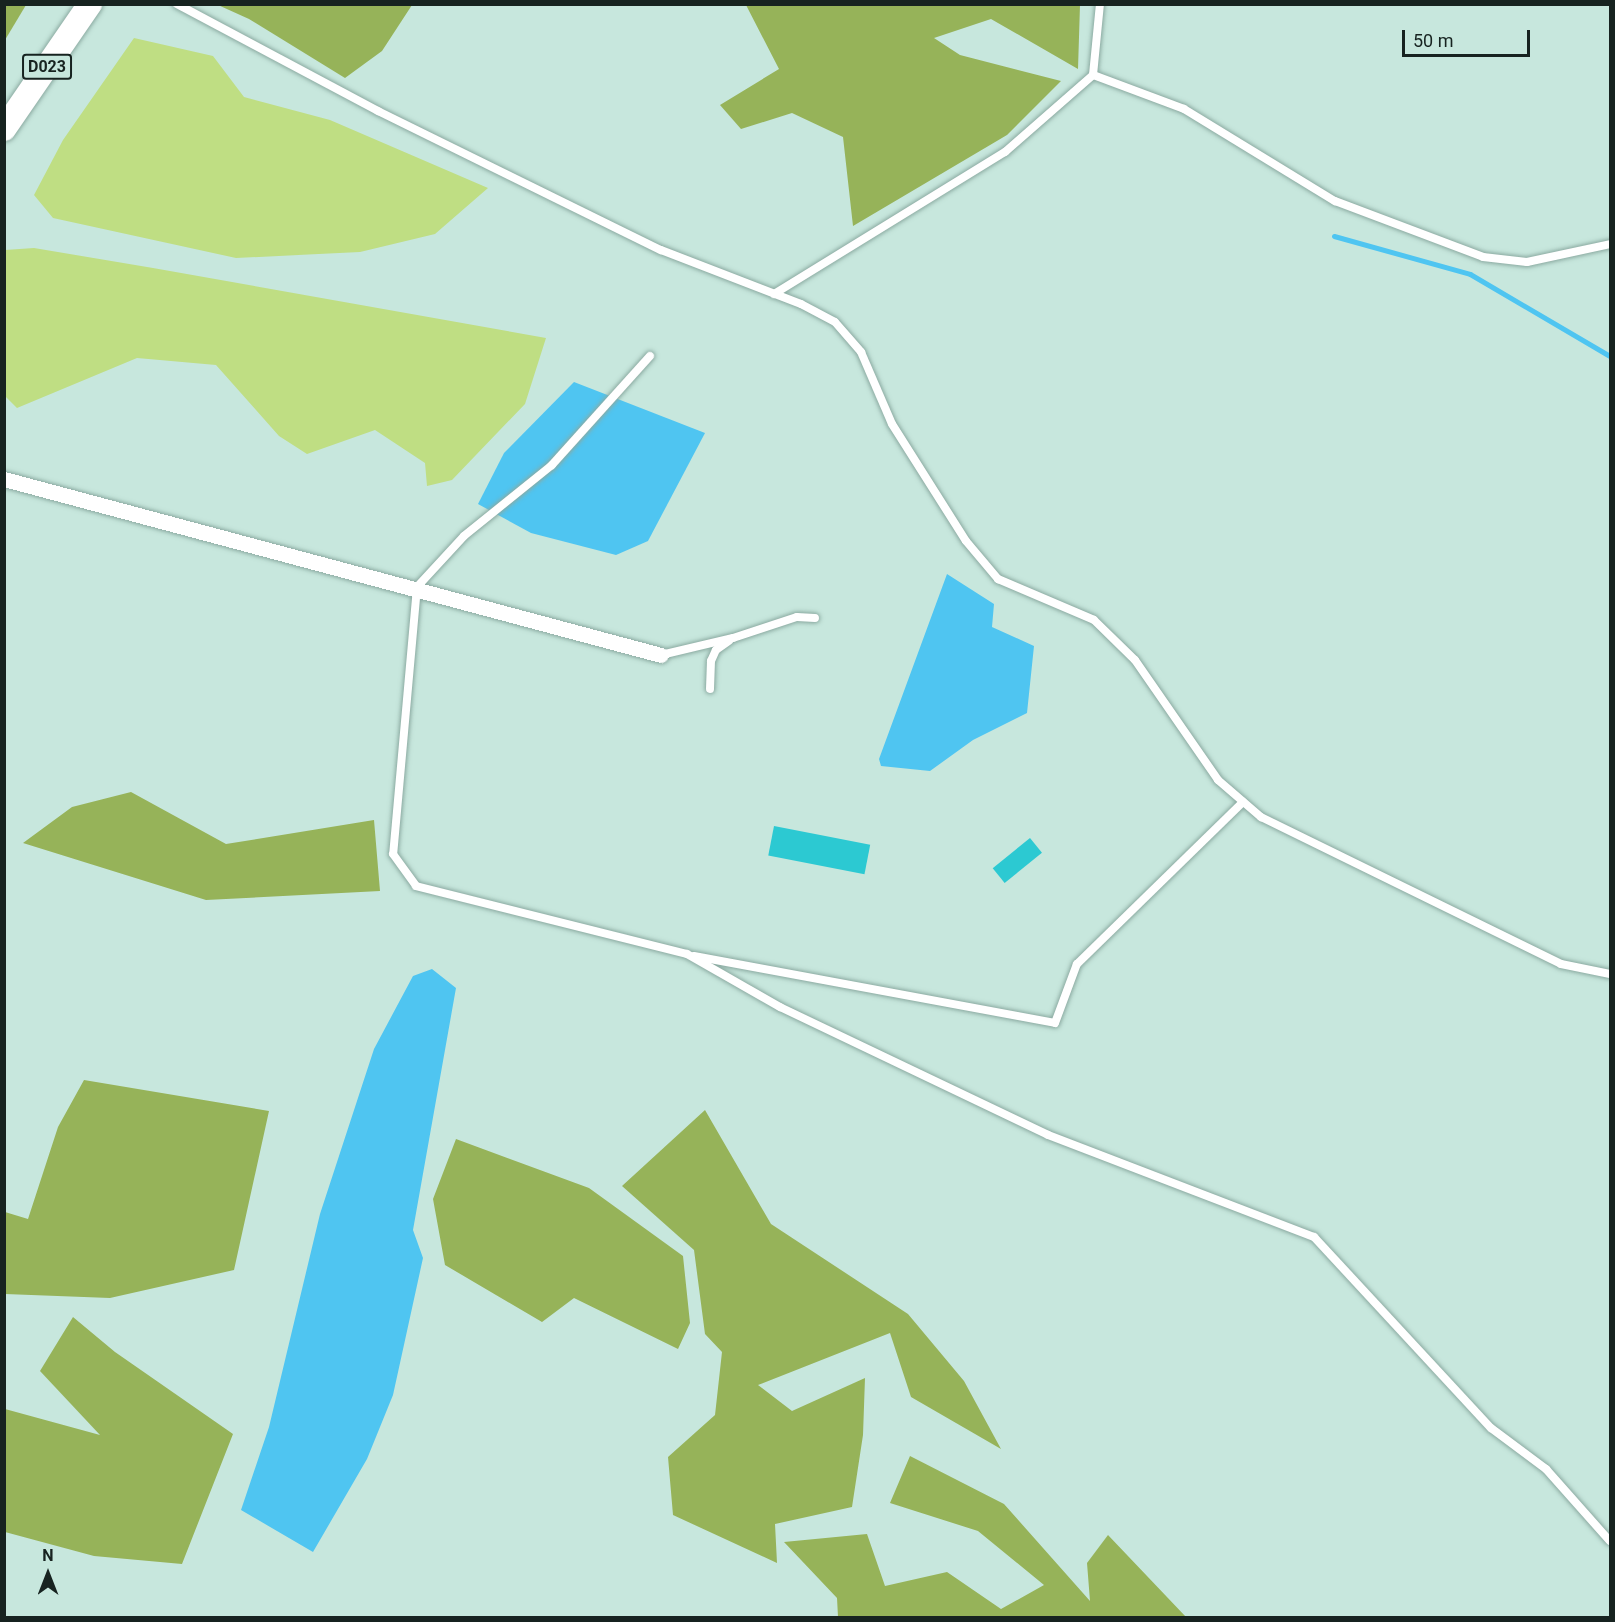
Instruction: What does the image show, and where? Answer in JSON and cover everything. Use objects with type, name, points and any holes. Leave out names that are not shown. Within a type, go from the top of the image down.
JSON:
[{"type":"main road","name":"D023","points":[[4,129],[90,4]]},
{"type":"street","points":[[4,479],[417,587],[469,606],[660,655]]},
{"type":"lane","points":[[177,4],[378,111],[660,250],[774,294],[835,322],[861,352],[892,424],[966,541],[998,579],[1094,620],[1135,660],[1218,780],[1243,802],[1261,817],[1561,964],[1611,974]]},
{"type":"lane","points":[[774,294],[1005,152],[1093,75],[1100,4]]},
{"type":"lane","points":[[1093,75],[1184,110],[1335,201],[1483,257],[1527,262],[1611,244]]},
{"type":"lane","points":[[650,356],[552,465],[464,536],[417,587],[393,854],[416,885],[687,954],[1055,1023],[1077,964],[1243,802]]},
{"type":"lane","points":[[660,655],[733,638],[797,617],[815,618]]},
{"type":"lane","points":[[710,688],[716,651],[733,638]]},
{"type":"lane","points":[[687,954],[780,1007],[1048,1135],[1314,1237],[1491,1428],[1546,1469],[1611,1541]]},
{"type":"green space","points":[[4,5],[26,5],[5,40]]},
{"type":"green space","points":[[218,5],[412,5],[382,51],[345,78],[249,19]]},
{"type":"green space","points":[[746,5],[1080,5],[1078,69],[991,19],[934,38],[960,55],[1061,81],[1007,135],[853,226],[843,137],[792,113],[741,129],[720,105],[779,69]]},
{"type":"green space","points":[[134,38],[213,56],[244,97],[330,120],[488,188],[435,234],[360,252],[236,258],[53,218],[34,195],[63,140]]},
{"type":"green space","points":[[34,248],[546,338],[525,404],[452,480],[427,486],[425,463],[375,430],[307,454],[279,436],[216,365],[137,358],[17,408],[5,396],[5,250]]},
{"type":"green space","points":[[131,792],[226,844],[374,820],[380,891],[206,900],[23,843],[72,807]]},
{"type":"green space","points":[[84,1080],[269,1111],[234,1270],[110,1298],[5,1294],[5,1212],[28,1219],[58,1127]]},
{"type":"green space","points":[[705,1110],[771,1224],[908,1314],[964,1381],[1001,1449],[911,1397],[890,1333],[758,1385],[792,1411],[865,1378],[863,1435],[852,1507],[775,1524],[777,1563],[673,1515],[668,1457],[715,1415],[722,1352],[705,1334],[694,1250],[622,1186]]},
{"type":"green space","points":[[456,1139],[589,1188],[683,1256],[690,1323],[678,1349],[574,1298],[542,1322],[445,1265],[433,1199]]},
{"type":"green space","points":[[73,1317],[115,1352],[233,1434],[182,1564],[94,1556],[5,1532],[5,1409],[100,1435],[40,1371]]},
{"type":"green space","points":[[910,1456],[1004,1504],[1090,1601],[1087,1563],[1108,1535],[1186,1617],[838,1617],[837,1598],[784,1542],[867,1534],[885,1586],[947,1572],[1001,1609],[1044,1585],[978,1531],[890,1503]]},
{"type":"water","points":[[574,382],[705,433],[648,541],[616,555],[531,533],[478,504],[504,453]]},
{"type":"water","points":[[947,574],[994,604],[992,627],[1034,646],[1027,713],[973,740],[930,771],[881,766],[879,759]]},
{"type":"water","points":[[432,969],[456,988],[413,1230],[423,1258],[393,1395],[367,1459],[313,1552],[241,1510],[269,1427],[320,1214],[374,1049],[413,976]]},
{"type":"building","points":[[774,826],[870,845],[864,874],[768,855]]},
{"type":"building","points":[[1030,838],[1042,853],[1005,883],[993,868]]},
{"type":"waterway","points":[[1334,236],[1470,274],[1610,356]]}]
